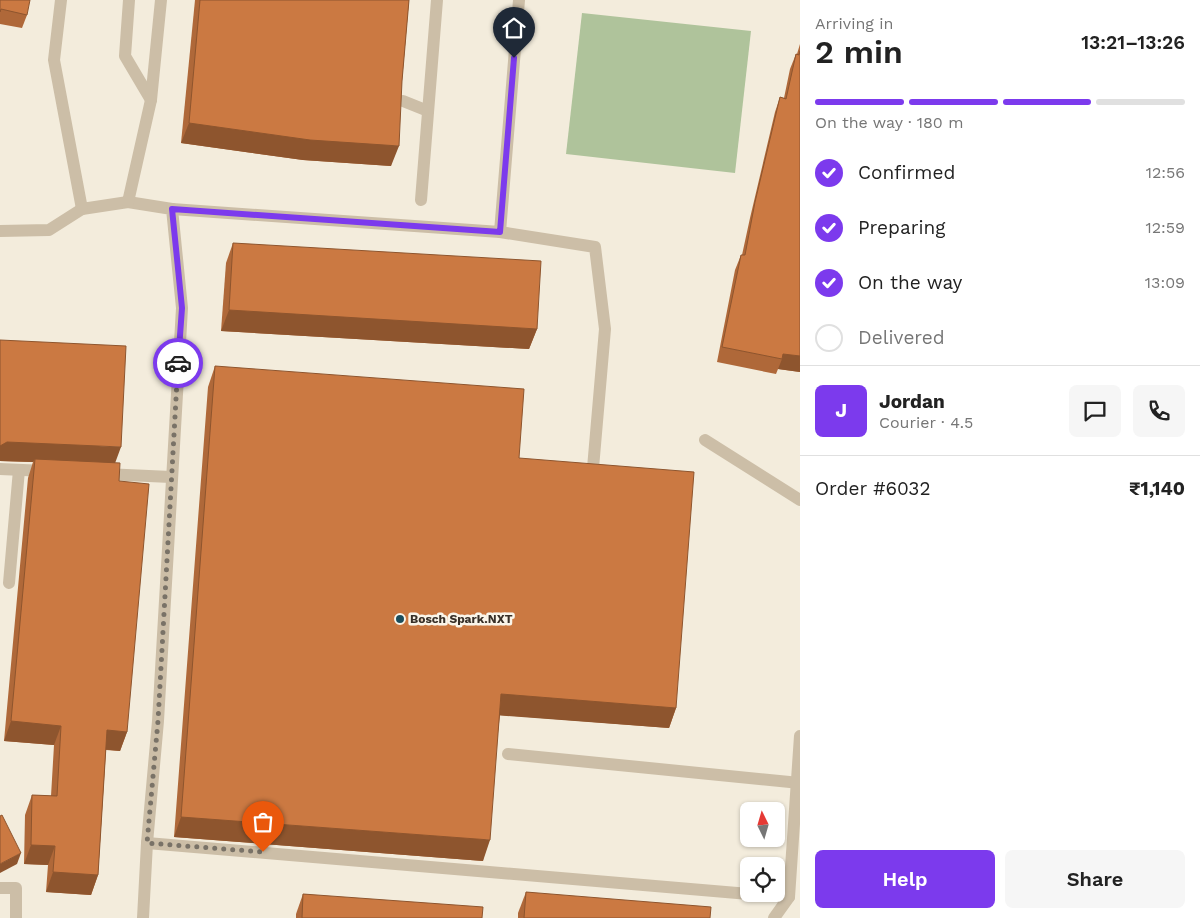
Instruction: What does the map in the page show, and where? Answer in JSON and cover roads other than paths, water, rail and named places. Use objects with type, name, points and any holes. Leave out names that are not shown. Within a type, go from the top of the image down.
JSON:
[{"type":"street","points":[[61,0],[54,60],[82,208]]},
{"type":"street","points":[[129,0],[125,56],[151,100]]},
{"type":"street","points":[[128,202],[151,100],[161,0]]},
{"type":"street","points":[[421,200],[437,0]]},
{"type":"street","points":[[500,232],[519,0]]},
{"type":"street","points":[[402,101],[428,111]]},
{"type":"street","points":[[0,231],[50,230],[82,208],[128,202],[172,209],[500,232],[595,247],[605,329],[593,468]]},
{"type":"street","points":[[143,918],[147,843],[158,721],[182,308],[172,209]]},
{"type":"street","points":[[705,440],[800,500]]},
{"type":"street","points":[[0,469],[57,472]]},
{"type":"street","points":[[9,583],[19,470]]},
{"type":"street","points":[[95,473],[171,476]]},
{"type":"street","points":[[774,918],[789,897],[799,783],[800,736]]},
{"type":"street","points":[[508,754],[799,783]]},
{"type":"street","points":[[147,843],[740,893]]},
{"type":"street","points":[[0,888],[16,888],[16,918]]},
{"type":"street","points":[[785,897],[789,897]]},
{"type":"place","name":"Bosch Spark.NXT","points":[[400,619]]}]
